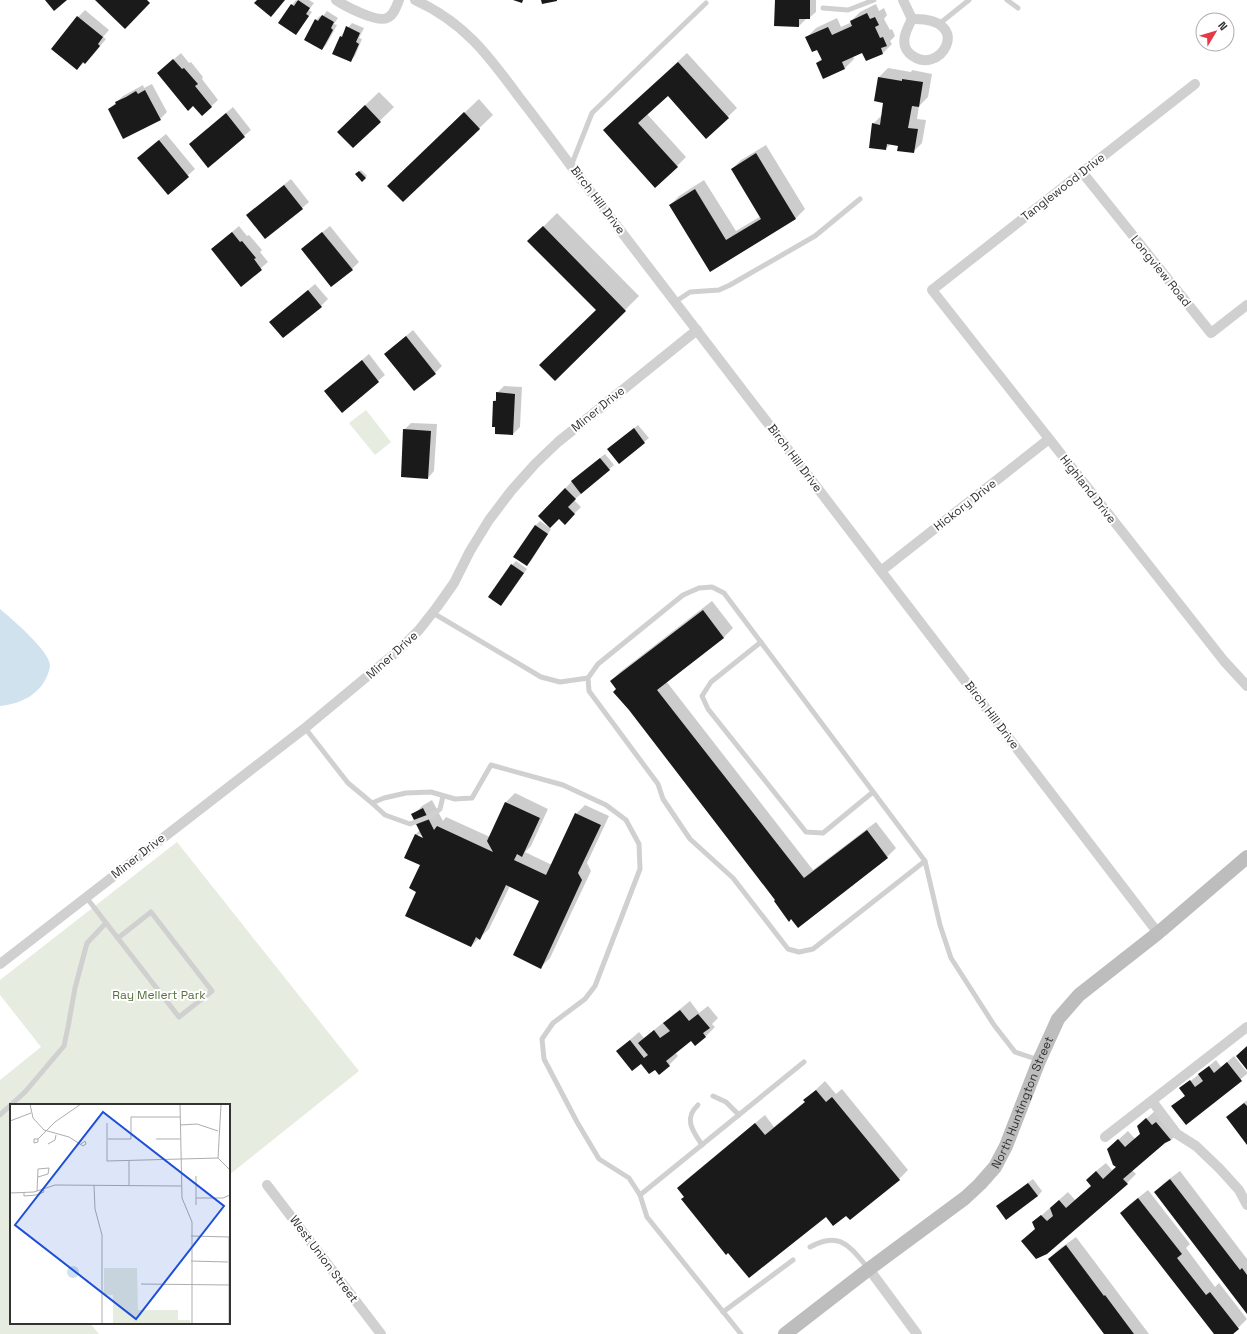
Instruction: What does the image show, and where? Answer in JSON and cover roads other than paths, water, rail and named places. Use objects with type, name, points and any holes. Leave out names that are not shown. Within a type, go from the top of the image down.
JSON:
[{"type":"street","points":[[336,0],[373,18],[382,20],[391,15],[399,0]]},
{"type":"street","name":"Birch Hill Drive","points":[[415,0],[457,25],[488,55],[571,166],[1158,933]]},
{"type":"street","points":[[903,0],[912,19]]},
{"type":"street","points":[[912,19],[926,19],[939,24],[946,30],[948,43],[940,54],[926,61],[917,58],[906,50],[904,42],[905,33],[912,19]]},
{"type":"street","name":"Tanglewood Drive","points":[[932,290],[1195,84]]},
{"type":"street","name":"Longview Road","points":[[1082,172],[1210,333],[1247,305]]},
{"type":"street","name":"Highland Drive","points":[[932,290],[1224,661],[1247,686]]},
{"type":"street","name":"Miner Drive","points":[[0,964],[305,728],[399,650],[433,613],[454,584],[470,551],[489,520],[511,491],[535,464],[558,442],[697,330]]},
{"type":"street","name":"Hickory Drive","points":[[881,571],[1049,439]]},
{"type":"street","name":"North Huntington Street","points":[[785,1334],[868,1269],[965,1198],[980,1184],[995,1166],[1006,1146],[1058,1019],[1079,996],[1158,933],[1247,857]]},
{"type":"street","points":[[1106,1137],[1247,1027]]},
{"type":"street","points":[[1152,1101],[1177,1134],[1196,1146],[1220,1169],[1239,1190],[1247,1204]]},
{"type":"street","name":"West Union Street","points":[[267,1185],[381,1334]]},
{"type":"street","points":[[868,1269],[917,1334]]},
{"type":"lane","points":[[823,8],[848,10],[874,0]]},
{"type":"lane","points":[[939,24],[969,0]]},
{"type":"lane","points":[[1006,0],[1018,8]]},
{"type":"lane","points":[[571,166],[592,113],[706,3]]},
{"type":"lane","points":[[675,302],[690,292],[719,290],[730,285],[815,236],[860,199]]},
{"type":"lane","points":[[925,861],[813,949],[799,952],[788,949],[733,878],[690,839],[663,799],[658,784],[589,691],[588,678],[598,664],[683,595],[698,588],[712,587],[724,593],[925,861],[940,925],[951,958],[994,1025],[1015,1052],[1040,1061]]},
{"type":"lane","points":[[433,613],[541,677],[560,682],[588,678]]},
{"type":"lane","points":[[760,642],[711,682],[702,696],[708,709],[806,832],[823,833],[873,792]]},
{"type":"lane","points":[[305,728],[348,783],[385,815],[410,824],[431,816],[440,808],[443,796]]},
{"type":"lane","points":[[372,804],[384,798],[406,793],[431,792],[454,799],[472,798],[492,765],[563,785],[606,805],[626,820],[639,844],[640,869],[595,986],[585,999],[553,1023],[542,1039],[544,1059],[577,1122],[599,1159],[629,1178],[640,1195],[647,1217],[741,1334]]},
{"type":"lane","points":[[86,897],[179,1017],[212,991],[151,912],[118,938]]},
{"type":"lane","points":[[12,1104],[25,1092],[64,1046],[75,988],[87,943],[106,923]]},
{"type":"lane","points":[[640,1195],[804,1062]]},
{"type":"lane","points":[[713,1096],[726,1102],[739,1115]]},
{"type":"lane","points":[[698,1105],[693,1110],[689,1119],[694,1132],[702,1145]]},
{"type":"lane","points":[[0,1115],[10,1106]]},
{"type":"lane","points":[[810,1247],[828,1240],[846,1244],[868,1269]]},
{"type":"lane","points":[[723,1312],[793,1260]]},
{"type":"water","points":[[0,609],[20,626],[41,648],[49,661],[50,668],[44,683],[34,693],[22,701],[0,706]]},
{"type":"park label","name":"Ray Mellert Park","points":[[159,995]]}]
